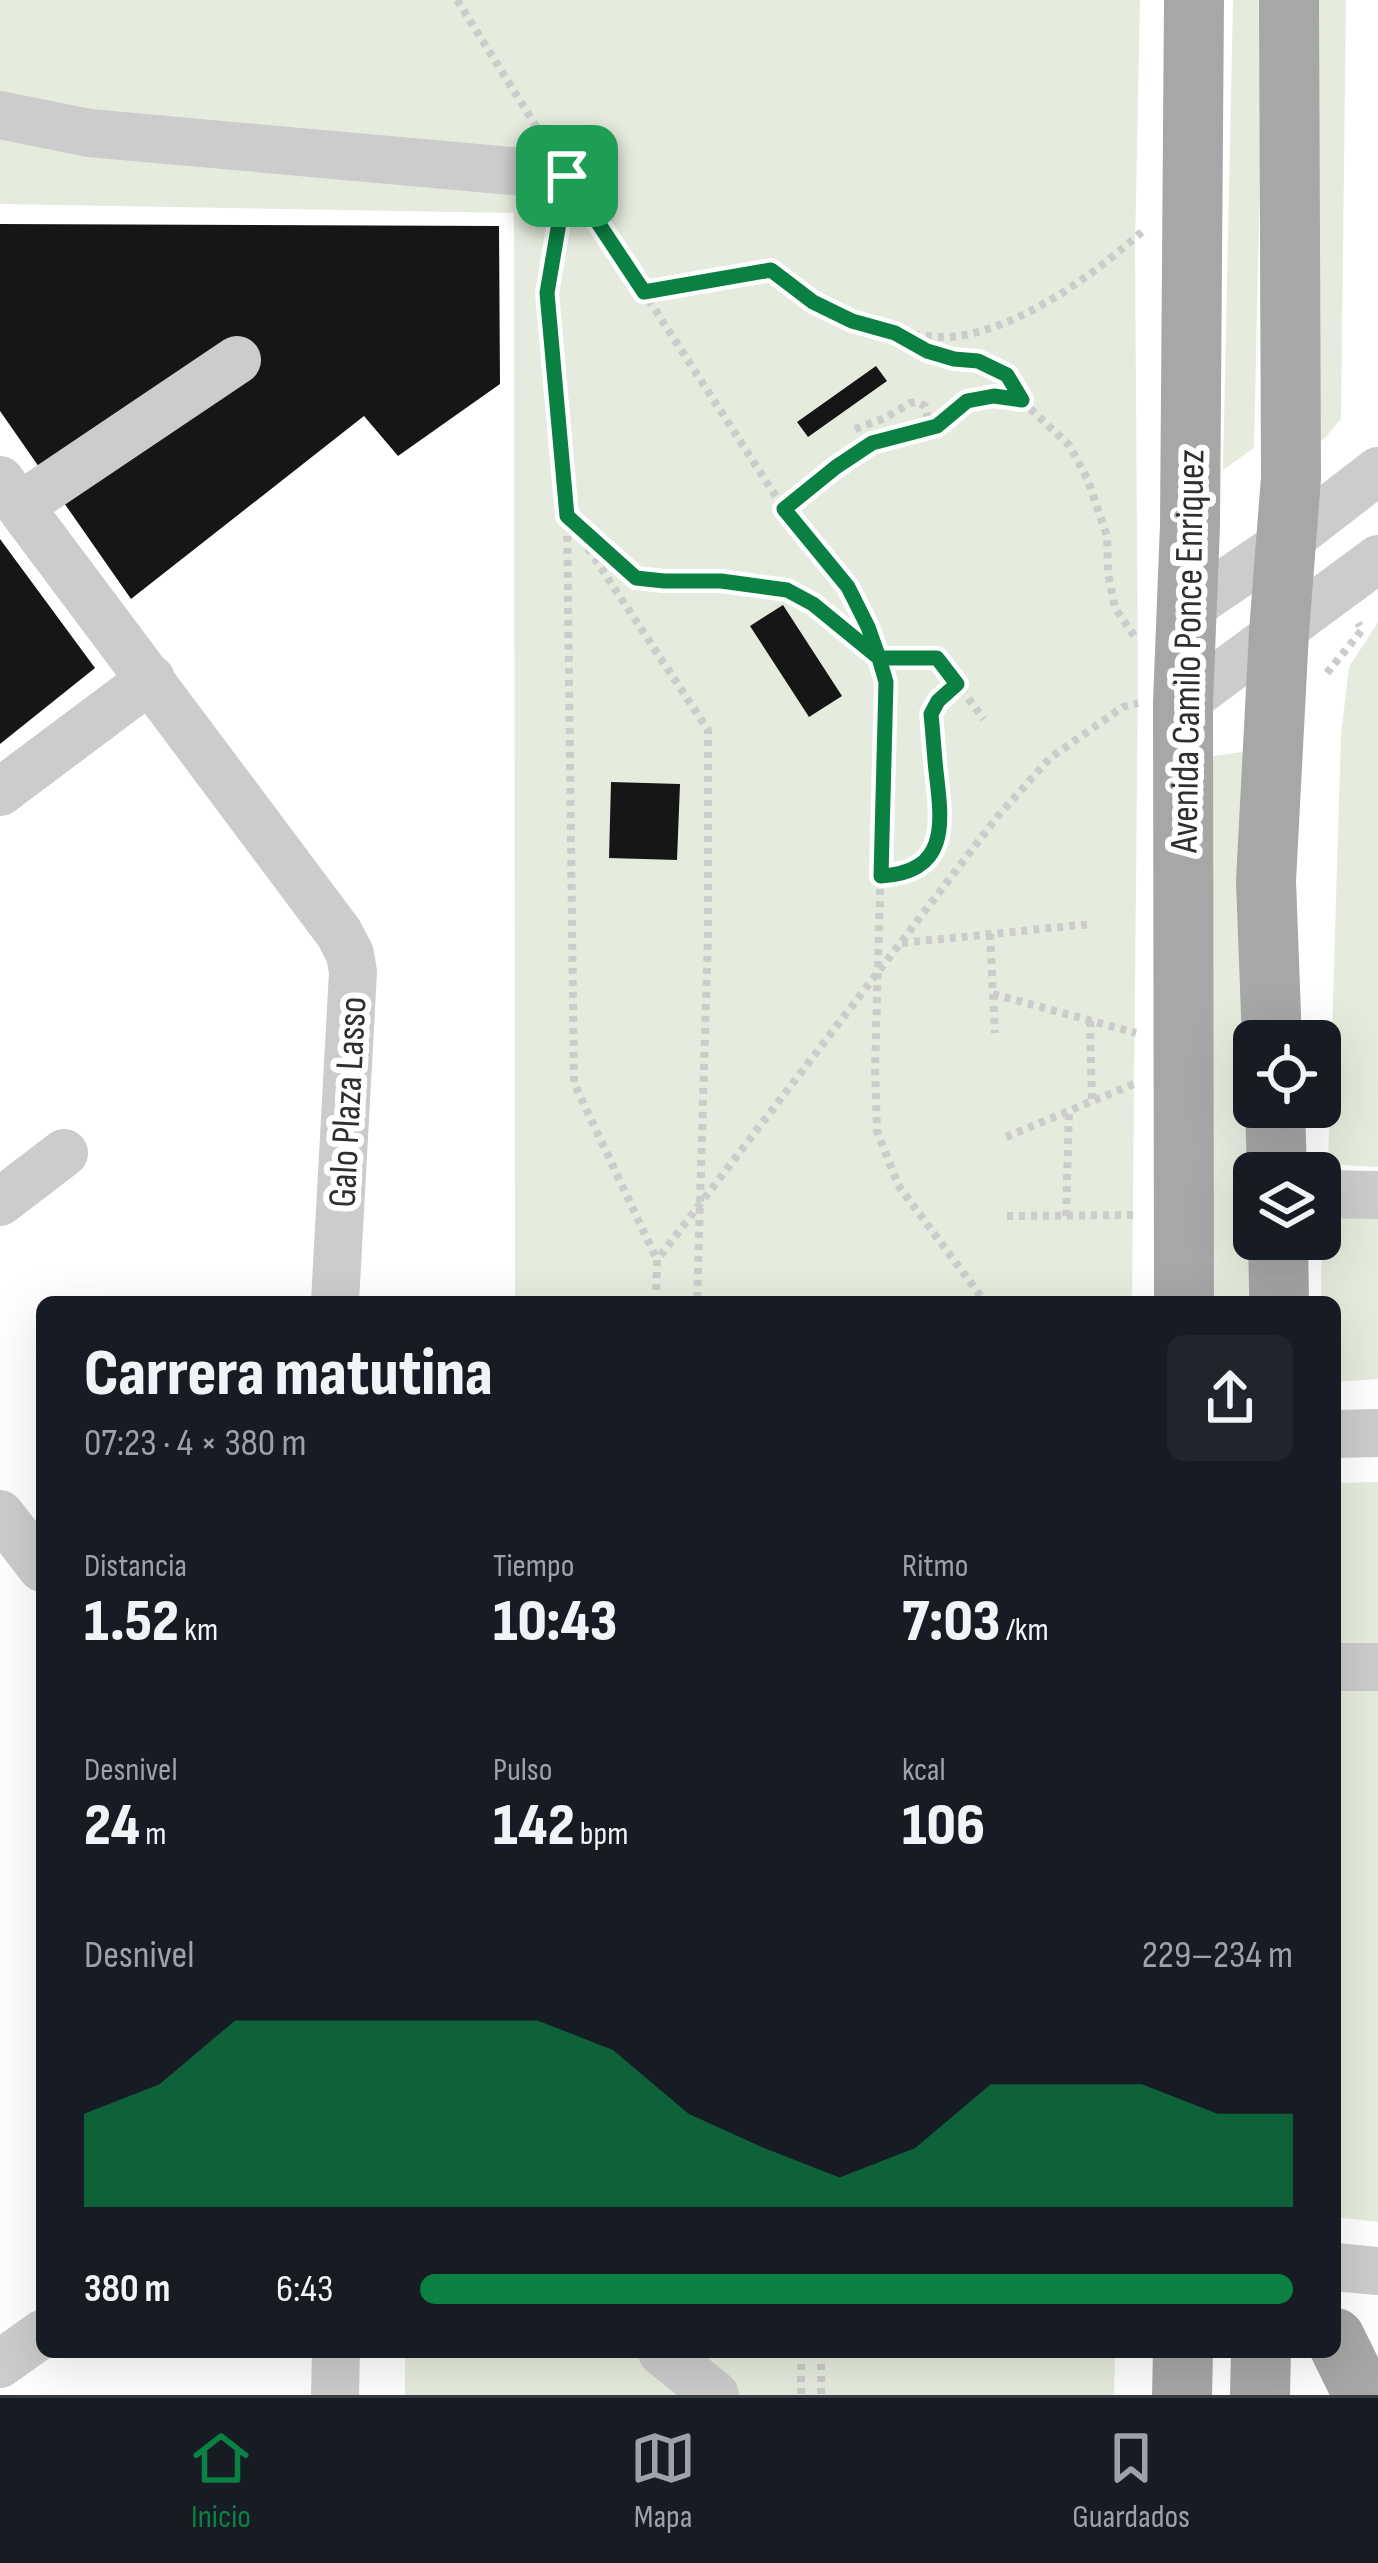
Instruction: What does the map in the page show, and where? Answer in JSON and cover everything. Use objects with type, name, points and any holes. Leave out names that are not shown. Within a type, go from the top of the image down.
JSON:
[{"type":"main road","name":"Avenida Camilo Ponce Enriquez","points":[[1184,1296],[1162,703],[1187,609],[1194,0]]},
{"type":"main road","points":[[1271,1020],[1266,881],[1291,478],[1289,0]]},
{"type":"main road","points":[[1279,1260],[1280,1296]]},
{"type":"main road","points":[[1341,2350],[1363,2395]]},
{"type":"main road","points":[[1182,2395],[1183,2358]]},
{"type":"main road","points":[[1260,2395],[1262,2358]]},
{"type":"street","points":[[0,115],[89,133],[567,176]]},
{"type":"street","points":[[10,493],[237,360]]},
{"type":"street","points":[[1187,609],[1286,542],[1378,470]]},
{"type":"street","name":"Galo Plaza Lasso","points":[[10,493],[350,954],[353,971],[334,1296]]},
{"type":"street","points":[[1162,703],[1279,632],[1378,559]]},
{"type":"street","points":[[0,792],[151,680]]},
{"type":"street","points":[[0,1202],[64,1153]]},
{"type":"street","points":[[1341,1194],[1378,1195]]},
{"type":"street","points":[[1341,1434],[1378,1433]]},
{"type":"street","points":[[1341,1667],[1378,1667]]},
{"type":"street","points":[[1341,2268],[1378,2271]]},
{"type":"street","points":[[0,2364],[36,2338]]},
{"type":"street","points":[[334,2395],[336,2358]]},
{"type":"street","points":[[669,2358],[715,2395]]},
{"type":"path","points":[[457,0],[784,509],[848,587],[868,627],[886,682],[877,1131],[898,1185],[981,1296]]},
{"type":"path","points":[[567,176],[547,293],[567,516],[574,1083],[657,1260],[656,1296]]},
{"type":"path","points":[[644,292],[771,270],[813,302],[852,321],[895,333],[953,337],[998,328],[1040,306],[1101,268],[1148,226]]},
{"type":"path","points":[[895,333],[927,351],[978,361],[1007,375],[1022,400],[1069,445],[1087,478],[1107,536],[1114,608],[1144,651]]},
{"type":"path","points":[[784,509],[872,443],[937,426],[967,401],[994,396],[1022,400]]},
{"type":"path","points":[[855,429],[918,401],[925,406],[930,428]]},
{"type":"path","points":[[567,516],[636,578],[787,590],[813,604],[879,658],[937,658],[984,719]]},
{"type":"path","points":[[567,516],[708,730],[708,935],[697,1296]]},
{"type":"path","points":[[881,876],[899,875],[924,861],[941,832],[931,714],[957,684]]},
{"type":"path","points":[[657,1260],[997,817],[1050,758],[1123,707],[1162,703]]},
{"type":"path","points":[[900,943],[1091,924]]},
{"type":"path","points":[[990,934],[995,1033]]},
{"type":"path","points":[[993,994],[1143,1035]]},
{"type":"path","points":[[1090,1021],[1092,1101]]},
{"type":"path","points":[[1006,1137],[1142,1080]]},
{"type":"path","points":[[1066,1216],[1069,1111]]},
{"type":"path","points":[[1007,1216],[1139,1215]]},
{"type":"path","points":[[801,2358],[801,2395]]},
{"type":"path","points":[[821,2358],[821,2395]]},
{"type":"green space","points":[[0,0],[1140,0],[1132,1296],[515,1296],[514,213],[0,204]]},
{"type":"green space","points":[[1233,0],[1264,0],[1254,448],[1223,470]]},
{"type":"green space","points":[[1309,0],[1346,0],[1341,419],[1323,440],[1303,437]]},
{"type":"green space","points":[[1378,622],[1378,1167],[1341,1165],[1341,1152],[1328,1152],[1329,1128],[1341,1128],[1341,1020],[1332,1020],[1341,734],[1349,667]]},
{"type":"green space","points":[[1250,751],[1249,1020],[1233,1020],[1233,1128],[1249,1128],[1249,1152],[1233,1152],[1233,1260],[1248,1260],[1248,1296],[1212,1296],[1204,757]]},
{"type":"green space","points":[[1341,1212],[1378,1213],[1378,1379],[1341,1382],[1341,1296],[1321,1296],[1321,1260],[1341,1260]]},
{"type":"green space","points":[[1378,1482],[1378,1649],[1341,1650],[1341,1483]]},
{"type":"green space","points":[[1378,1682],[1378,2222],[1341,2218],[1341,1685]]},
{"type":"green space","points":[[405,2358],[1115,2358],[1114,2395],[405,2395]]},
{"type":"building","points":[[0,224],[499,226],[500,384],[398,456],[364,416],[131,599],[0,411]]},
{"type":"building","points":[[876,366],[887,381],[808,437],[797,422]]},
{"type":"building","points":[[0,539],[95,668],[0,744]]},
{"type":"building","points":[[783,605],[842,696],[809,717],[750,626]]},
{"type":"building","points":[[611,782],[680,784],[677,860],[609,858]]},
{"type":"route","points":[[567,176],[547,293],[567,516],[636,578],[760,584],[787,590],[813,604],[879,658],[886,682],[881,876],[899,875],[932,853],[941,832],[931,714],[957,684],[937,658],[879,658],[848,587],[784,509],[872,443],[937,426],[967,401],[994,396],[1022,400],[1007,375],[978,361],[927,351],[895,333],[852,321],[813,302],[771,270],[644,292],[567,176]]}]
